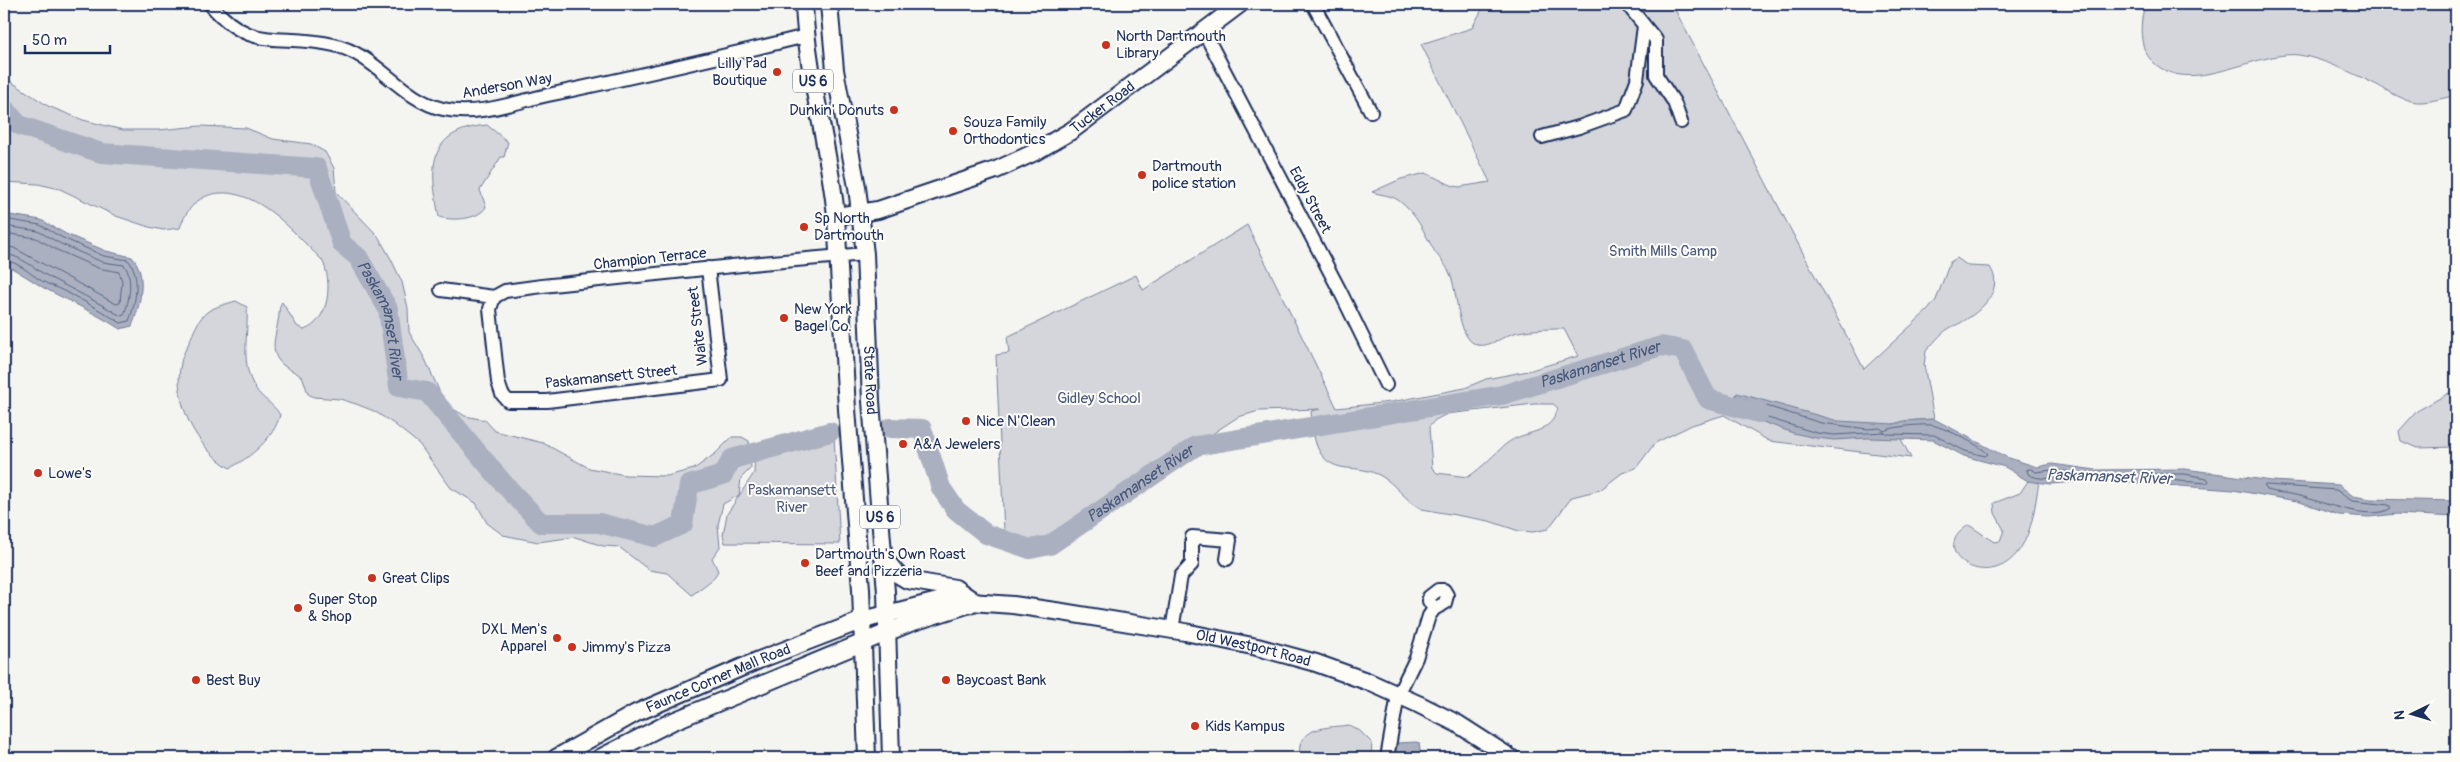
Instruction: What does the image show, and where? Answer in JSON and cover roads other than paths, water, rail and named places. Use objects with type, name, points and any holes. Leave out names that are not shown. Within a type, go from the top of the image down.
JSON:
[{"type":"main road","name":"State Road","points":[[804,4],[806,36],[836,216],[862,620],[867,758]]},
{"type":"main road","name":"State Road","points":[[828,4],[835,70],[861,213],[865,254],[871,401],[887,613],[891,758]]},
{"type":"main road","name":"Tucker Road","points":[[836,216],[878,210],[996,170],[1033,153],[1071,131],[1240,4]]},
{"type":"main road","points":[[883,557],[897,574],[907,580],[955,588],[975,602]]},
{"type":"main road","name":"Old Westport Road","points":[[887,613],[942,600],[1013,605],[1172,630],[1257,647],[1316,663],[1369,682],[1458,724],[1511,758]]},
{"type":"main road","name":"Old Westport Road","points":[[887,633],[975,602]]},
{"type":"main road","name":"Faunce Corner Mall Road","points":[[556,758],[636,713],[760,660],[862,620],[887,613]]},
{"type":"main road","name":"Faunce Corner Mall Road","points":[[600,758],[658,728],[887,633]]},
{"type":"street","name":"Anderson Way","points":[[210,4],[230,26],[246,34],[275,40],[329,44],[353,52],[372,63],[418,99],[434,107],[454,111],[474,111],[509,104],[701,62],[806,36]]},
{"type":"street","points":[[1313,4],[1371,112]]},
{"type":"street","points":[[1627,4],[1634,10],[1656,40],[1656,75],[1674,102],[1681,122]]},
{"type":"street","points":[[1542,137],[1579,128],[1626,110],[1637,80],[1644,26]]},
{"type":"street","name":"Eddy Street","points":[[1203,30],[1244,105],[1386,384]]},
{"type":"street","name":"Champion Terrace","points":[[441,290],[494,297],[504,291],[708,268],[865,254]]},
{"type":"street","name":"Waite Street","points":[[708,268],[721,380]]},
{"type":"street","name":"Paskamansett Street","points":[[494,297],[490,309],[498,382],[506,399],[513,402],[547,401],[721,380]]},
{"type":"street","points":[[1172,630],[1181,576],[1192,564],[1192,537],[1230,540],[1227,559]]},
{"type":"street","points":[[1387,758],[1398,695],[1416,658],[1429,616],[1434,609]]},
{"type":"water","points":[[4,214],[41,220],[66,234],[106,251],[132,257],[140,272],[141,290],[138,309],[132,326],[120,329],[4,264]]},
{"type":"water","points":[[1737,393],[1838,421],[1894,424],[1904,421],[1934,419],[2006,457],[2037,467],[2052,464],[2096,470],[2185,469],[2272,481],[2339,485],[2353,496],[2370,499],[2456,501],[2456,517],[2397,514],[2369,517],[2339,515],[2297,501],[2233,490],[2099,480],[2051,484],[2028,481],[2005,467],[1964,456],[1933,440],[1868,438],[1834,440],[1816,438],[1793,433],[1747,416],[1728,414]]},
{"type":"water","points":[[1397,743],[1419,743],[1421,758],[1388,758]]},
{"type":"waterway","name":"Paskamanset River","points":[[4,108],[19,125],[101,153],[317,168],[342,244],[358,257],[388,309],[399,387],[427,392],[504,484],[541,523],[599,523],[655,537],[683,524],[689,485],[723,475],[732,459],[830,432]]},
{"type":"waterway","name":"Paskamanset River","points":[[890,428],[922,429],[941,488],[956,510],[986,534],[1030,549],[1050,545],[1196,446],[1502,395],[1661,346],[1683,350],[1708,399],[1759,413]]},
{"type":"place","name":"North Dartmouth Library","points":[[1106,45]]},
{"type":"place","name":"Lilly Pad Boutique","points":[[777,72]]},
{"type":"place","name":"Dunkin' Donuts","points":[[894,110]]},
{"type":"place","name":"Souza Family Orthodontics","points":[[953,131]]},
{"type":"place","name":"Dartmouth police station","points":[[1142,175]]},
{"type":"place","name":"Sp North Dartmouth","points":[[804,227]]},
{"type":"place","name":"New York Bagel Co.","points":[[784,318]]},
{"type":"place","name":"Nice N'Clean","points":[[966,421]]},
{"type":"place","name":"A&A Jewelers","points":[[903,444]]},
{"type":"place","name":"Lowe's","points":[[38,473]]},
{"type":"place","name":"Dartmouth's Own Roast Beef and Pizzeria","points":[[805,563]]},
{"type":"place","name":"Great Clips","points":[[372,578]]},
{"type":"place","name":"Super Stop & Shop","points":[[298,608]]},
{"type":"place","name":"DXL Men's Apparel","points":[[557,638]]},
{"type":"place","name":"Jimmy's Pizza","points":[[572,647]]},
{"type":"place","name":"Best Buy","points":[[196,680]]},
{"type":"place","name":"Baycoast Bank","points":[[946,680]]},
{"type":"place","name":"Kids Kampus","points":[[1195,726]]},
{"type":"park label","name":"Smith Mills Camp","points":[[1663,251]]},
{"type":"park label","name":"Gidley School","points":[[1099,398]]},
{"type":"park label","name":"Paskamansett River","points":[[792,498]]}]
